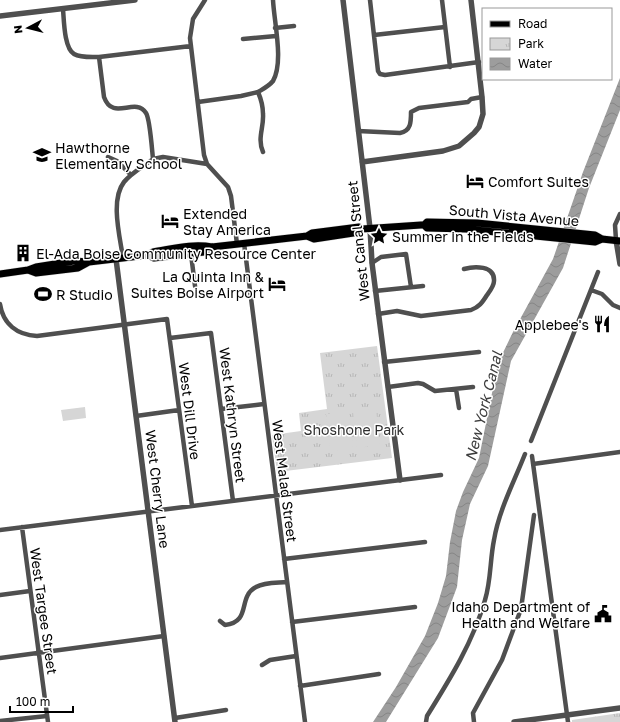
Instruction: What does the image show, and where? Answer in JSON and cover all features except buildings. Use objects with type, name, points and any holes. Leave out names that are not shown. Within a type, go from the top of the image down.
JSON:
[{"type":"main road","name":"South Vista Avenue","points":[[0,274],[28,270],[36,273],[78,268],[88,262],[148,255],[153,252],[191,246],[212,247],[307,236],[314,239],[360,232],[362,229],[424,225],[427,228],[558,234],[574,236],[594,242],[602,239],[618,241]]},
{"type":"main road","name":"South Vista Avenue","points":[[148,255],[154,258],[191,254],[204,252],[212,247]]},
{"type":"street","points":[[0,16],[63,9],[112,1],[136,0]]},
{"type":"street","points":[[99,57],[104,97],[109,107],[118,109],[136,106],[142,109],[147,115],[153,159],[163,157],[207,164],[204,154],[190,31],[193,19],[205,0]]},
{"type":"street","points":[[198,102],[258,92],[272,82],[277,71],[279,60],[274,0]]},
{"type":"street","name":"West Canal Street","points":[[343,0],[370,228],[375,291],[400,480]]},
{"type":"street","points":[[370,0],[378,71],[380,74],[385,75],[478,62]]},
{"type":"street","points":[[442,0],[450,67]]},
{"type":"street","points":[[362,162],[443,152],[459,146],[479,127],[483,114],[482,97],[471,0]]},
{"type":"street","points":[[63,9],[67,44],[71,51],[78,56],[90,58],[191,46]]},
{"type":"street","points":[[276,28],[294,26]]},
{"type":"street","points":[[374,35],[445,27]]},
{"type":"street","points":[[243,39],[276,36]]},
{"type":"street","points":[[258,92],[261,99],[263,114],[260,141],[263,152]]},
{"type":"street","points":[[358,131],[405,132],[409,128],[411,112],[419,108],[468,102],[482,97]]},
{"type":"street","points":[[108,157],[117,161],[131,175]]},
{"type":"street","name":"West Cherry Lane","points":[[153,159],[131,175],[121,187],[117,201],[117,210],[124,325],[175,720]]},
{"type":"street","name":"West Malad Street","points":[[207,164],[228,187],[240,244],[264,404],[305,722]]},
{"type":"street","points":[[620,214],[615,225],[620,264]]},
{"type":"street","points":[[191,254],[195,286]]},
{"type":"street","points":[[372,263],[381,257],[406,254],[411,287]]},
{"type":"street","points":[[378,314],[397,311],[421,316],[477,308],[493,286],[494,276],[485,268],[473,266],[464,269]]},
{"type":"street","points":[[531,441],[598,272]]},
{"type":"street","points":[[375,291],[423,286]]},
{"type":"street","points":[[591,290],[602,294],[613,305],[620,308]]},
{"type":"street","points":[[0,304],[6,321],[14,330],[29,336],[124,325]]},
{"type":"street","name":"West Dill Drive","points":[[124,325],[167,319],[192,506]]},
{"type":"street","name":"West Kathryn Street","points":[[170,338],[212,333],[233,501]]},
{"type":"street","points":[[384,362],[479,352]]},
{"type":"street","points":[[388,387],[418,383],[423,384],[435,391],[473,387]]},
{"type":"street","points":[[456,389],[459,408]]},
{"type":"street","points":[[221,409],[264,404]]},
{"type":"street","points":[[136,416],[179,410]]},
{"type":"street","points":[[533,464],[620,452]]},
{"type":"street","points":[[426,722],[427,716],[462,659],[486,599],[494,539],[500,516],[525,454]]},
{"type":"street","points":[[532,456],[568,722]]},
{"type":"street","points":[[0,530],[441,475]]},
{"type":"street","points":[[474,722],[473,713],[502,660],[521,609],[534,515]]},
{"type":"street","name":"West Targee Street","points":[[22,527],[48,722]]},
{"type":"street","points":[[284,559],[425,542]]},
{"type":"street","points":[[220,621],[225,624],[232,624],[240,619],[248,595],[256,587],[287,582]]},
{"type":"street","points":[[0,595],[30,591]]},
{"type":"street","points":[[292,622],[415,607]]},
{"type":"street","points":[[0,658],[39,654],[164,636]]},
{"type":"street","points":[[262,665],[270,660],[296,656]]},
{"type":"street","points":[[300,686],[379,674]]},
{"type":"street","points":[[514,722],[620,708]]},
{"type":"street","points":[[175,720],[226,710]]},
{"type":"street","points":[[0,721],[47,716]]},
{"type":"green space","name":"Shoshone Park","points":[[377,346],[392,458],[277,472],[272,435],[301,431],[299,413],[327,409],[320,353]]},
{"type":"green space","points":[[85,407],[86,418],[63,421],[61,410]]},
{"type":"green space","points":[[376,409],[380,445],[357,448],[353,412]]},
{"type":"green space","points":[[349,412],[353,448],[330,451],[326,414]]},
{"type":"green space","points":[[620,713],[620,722],[572,722],[572,720]]},
{"type":"water","points":[[620,78],[620,110],[589,188],[563,268],[511,361],[488,466],[470,504],[462,540],[457,587],[438,638],[386,722],[373,722],[396,687],[425,636],[438,603],[446,576],[450,542],[456,511],[479,458],[498,363],[513,332],[553,259],[583,172]]},
{"type":"place","name":"Hawthorne Elementary School","points":[[42,155]]},
{"type":"place","name":"Comfort Suites","points":[[475,181]]},
{"type":"place","name":"Extended Stay America","points":[[170,221]]},
{"type":"place","name":"Summer in the Fields","points":[[379,236]]},
{"type":"place","name":"El-Ada Boise Community Resource Center","points":[[23,253]]},
{"type":"place","name":"La Quinta Inn & Suites Boise Airport","points":[[277,284]]},
{"type":"place","name":"R Studio","points":[[43,294]]},
{"type":"place","name":"Applebee's","points":[[602,324]]},
{"type":"place","name":"Idaho Department of Health and Welfare","points":[[603,614]]},
{"type":"water label","name":"New York Canal","points":[[483,406]]}]
